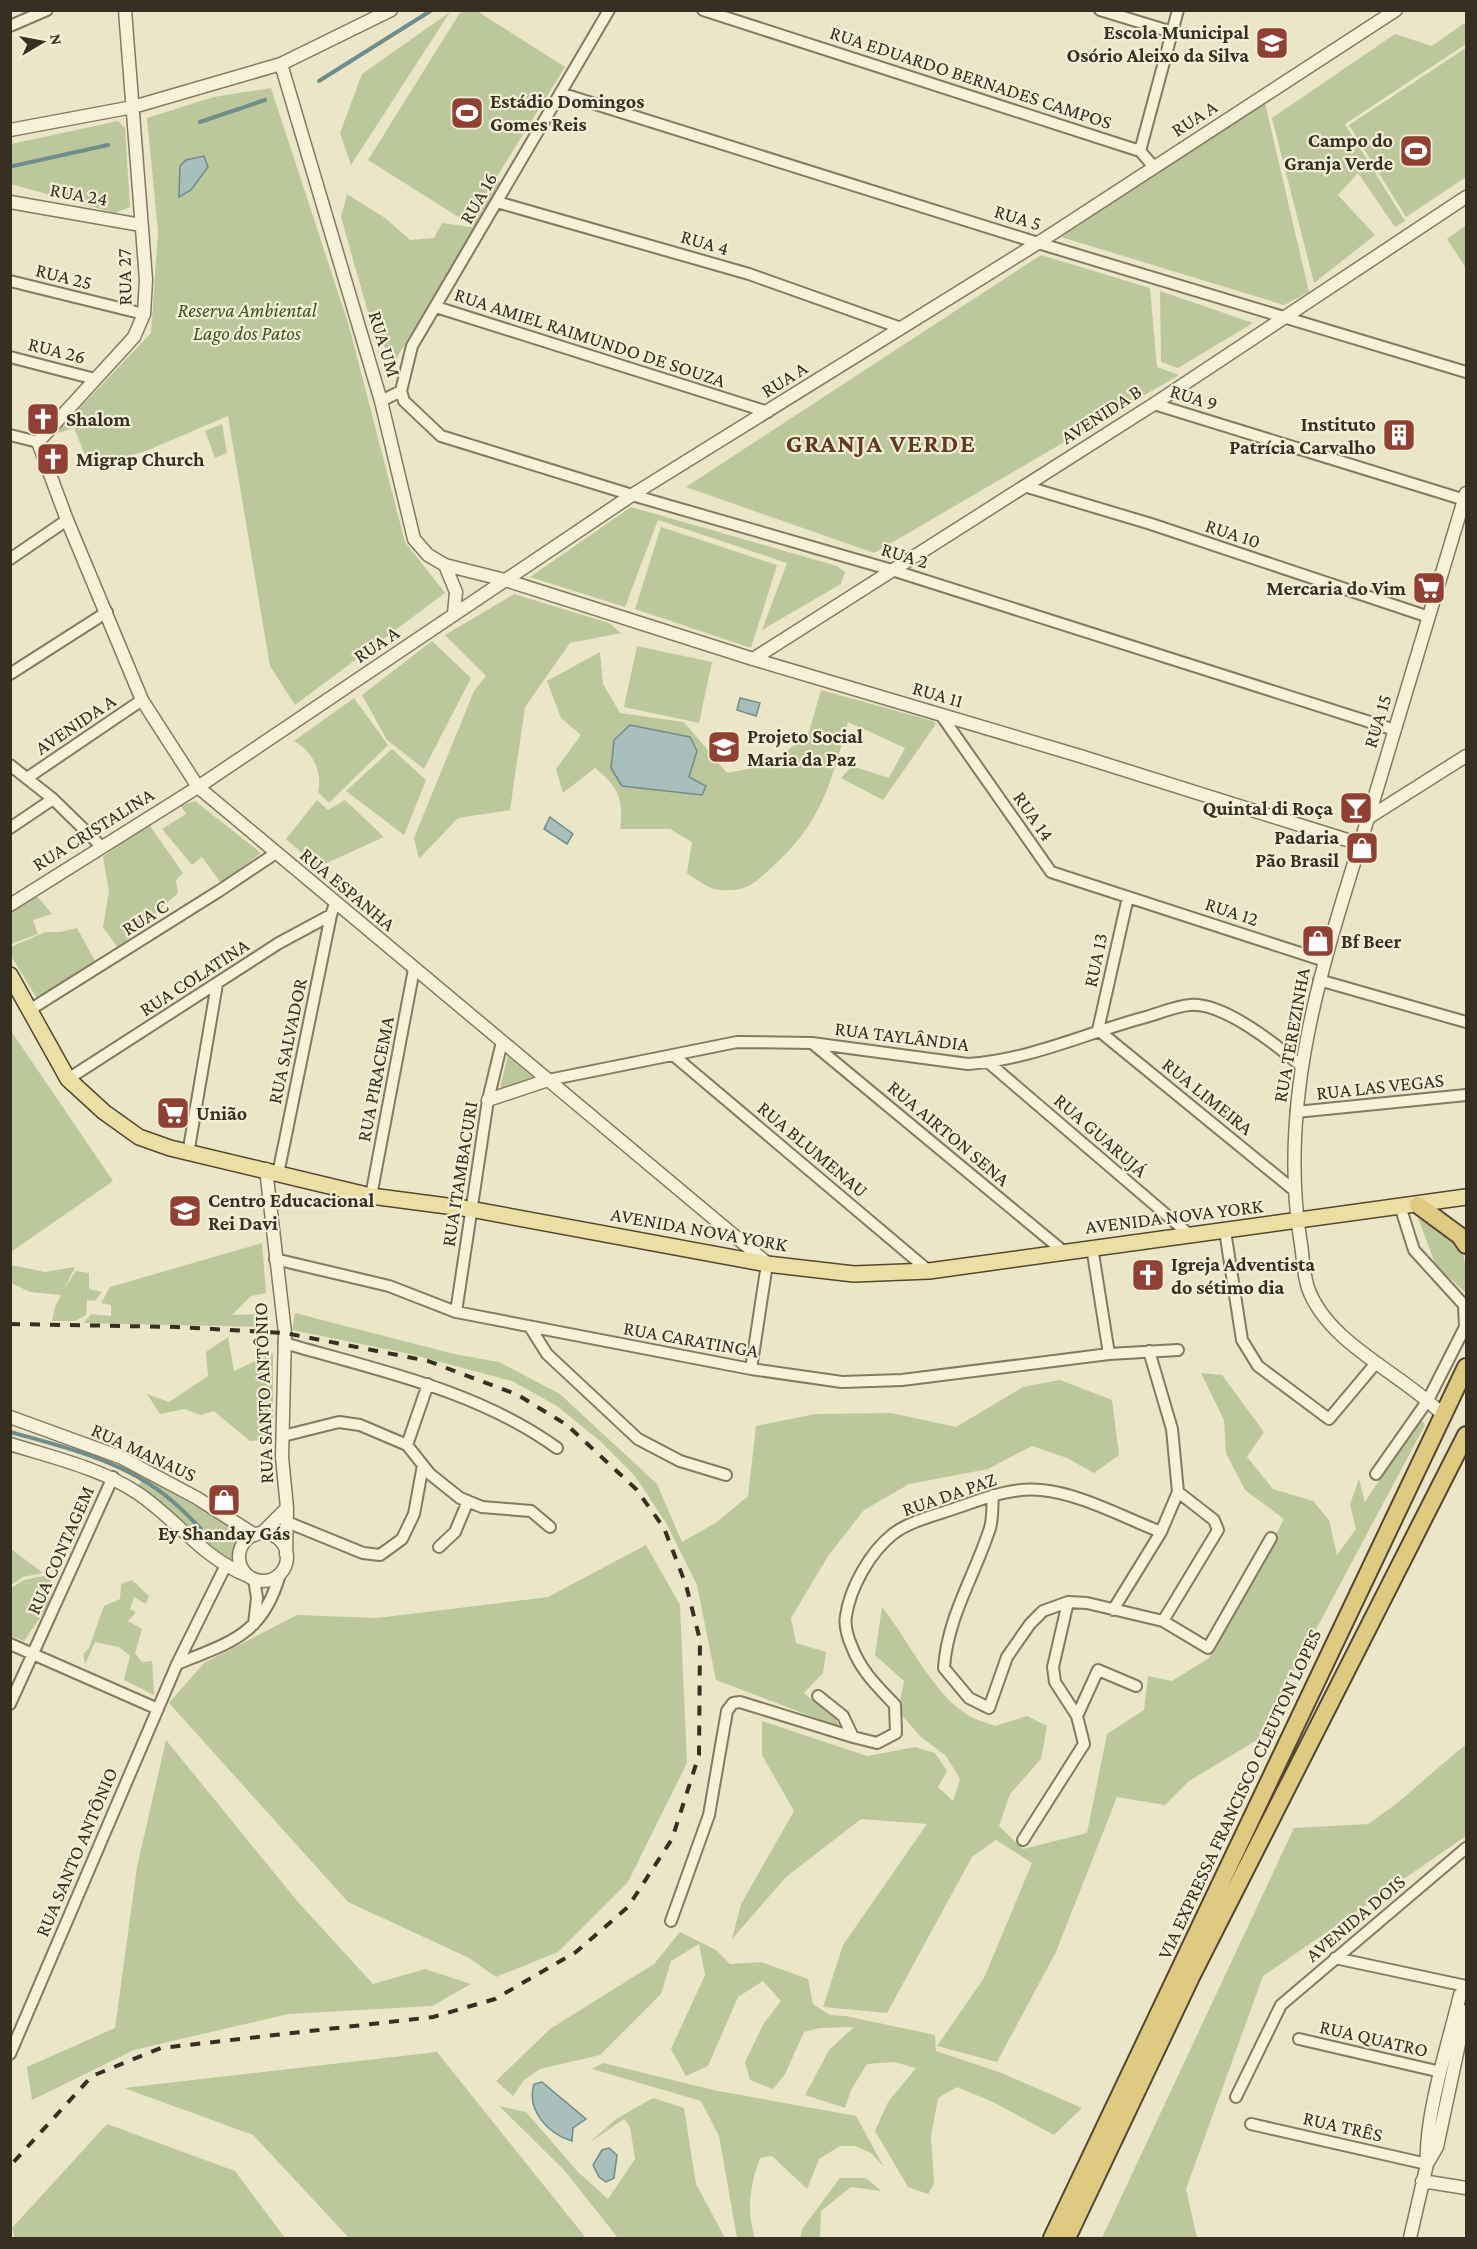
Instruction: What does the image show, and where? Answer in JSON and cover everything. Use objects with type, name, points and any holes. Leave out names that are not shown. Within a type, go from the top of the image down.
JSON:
[{"type":"highway","points":[[1418,1205],[1460,1236],[1467,1245]]},
{"type":"highway","name":"VIA EXPRESSA FRANCISCO CLEUTON LOPES","points":[[1052,2238],[1442,1414],[1467,1367]]},
{"type":"highway","name":"VIA EXPRESSA FRANCISCO CLEUTON LOPES","points":[[1067,2238],[1191,1977],[1467,1435]]},
{"type":"main road","name":"AVENIDA NOVA YORK","points":[[10,975],[32,1009],[68,1079],[104,1112],[139,1137],[188,1154],[371,1196],[470,1209],[767,1264],[854,1274],[928,1271],[1467,1197]]},
{"type":"street","points":[[10,26],[47,10]]},
{"type":"street","name":"RUA 27","points":[[38,442],[134,337],[147,302],[125,10]]},
{"type":"street","points":[[14,132],[133,107],[281,64],[391,10]]},
{"type":"street","name":"RUA 16","points":[[401,391],[412,346],[609,10]]},
{"type":"street","name":"RUA EDUARDO BERNADES CAMPOS","points":[[703,10],[1140,151]]},
{"type":"street","points":[[1100,10],[1172,32]]},
{"type":"street","points":[[1154,167],[1140,151],[1178,10]]},
{"type":"street","name":"RUA A","points":[[198,787],[632,495],[1038,243],[1395,10]]},
{"type":"street","name":"RUA UM","points":[[281,64],[381,401],[414,539],[428,555],[445,565],[505,580]]},
{"type":"street","name":"RUA 5","points":[[560,93],[1038,243],[1467,372]]},
{"type":"street","name":"AVENIDA B","points":[[753,659],[1154,404],[1282,317],[1467,197]]},
{"type":"street","name":"RUA 24","points":[[12,201],[141,225]]},
{"type":"street","name":"RUA 4","points":[[497,202],[749,273],[901,328]]},
{"type":"street","name":"RUA 25","points":[[10,281],[144,314]]},
{"type":"street","name":"RUA AMIEL RAIMUNDO DE SOUZA","points":[[436,308],[768,412]]},
{"type":"street","name":"RUA 26","points":[[10,357],[95,378]]},
{"type":"street","points":[[381,401],[401,391]]},
{"type":"street","name":"RUA 2","points":[[401,391],[410,407],[441,436],[632,495],[892,570],[1395,730]]},
{"type":"street","name":"RUA 9","points":[[1154,404],[1466,497]]},
{"type":"street","points":[[10,435],[38,442]]},
{"type":"street","name":"RUA ESPANHA","points":[[38,442],[67,520],[142,700],[198,787],[276,853],[333,910],[414,969],[767,1264]]},
{"type":"street","name":"RUA 10","points":[[1024,486],[1151,524],[1429,617]]},
{"type":"street","name":"RUA 15","points":[[1325,960],[1466,497]]},
{"type":"street","points":[[10,559],[67,520]]},
{"type":"street","points":[[445,565],[456,592],[454,614]]},
{"type":"street","name":"RUA 11","points":[[505,580],[753,659],[1360,843]]},
{"type":"street","points":[[10,674],[107,612]]},
{"type":"street","name":"AVENIDA A","points":[[27,778],[142,700]]},
{"type":"street","name":"RUA 14","points":[[941,715],[1052,872],[1128,897]]},
{"type":"street","points":[[1368,818],[1467,756]]},
{"type":"street","points":[[10,765],[53,799],[101,846]]},
{"type":"street","name":"RUA CRISTALINA","points":[[10,905],[198,787]]},
{"type":"street","points":[[10,828],[53,799]]},
{"type":"street","name":"RUA C","points":[[32,1009],[276,853]]},
{"type":"street","name":"RUA 12","points":[[1128,897],[1325,960]]},
{"type":"street","name":"RUA 13","points":[[1098,1030],[1128,897]]},
{"type":"street","name":"RUA COLATINA","points":[[68,1079],[333,910]]},
{"type":"street","name":"RUA SALVADOR","points":[[272,1172],[333,910]]},
{"type":"street","name":"RUA TEREZINHA","points":[[1325,960],[1301,1066],[1296,1112],[1295,1191],[1308,1287],[1323,1318],[1376,1363],[1428,1400],[1442,1414]]},
{"type":"street","name":"RUA PIRACEMA","points":[[371,1196],[414,969]]},
{"type":"street","points":[[1319,980],[1467,1022]]},
{"type":"street","points":[[188,1154],[217,984]]},
{"type":"street","name":"RUA TAYLÂNDIA","points":[[548,1080],[737,1042],[812,1043],[968,1064],[989,1063],[1020,1058],[1098,1030],[1191,1005],[1211,1009],[1262,1033],[1301,1066]]},
{"type":"street","name":"RUA LIMEIRA","points":[[1098,1030],[1295,1191]]},
{"type":"street","name":"RUA ITAMBACURI","points":[[456,1312],[470,1209],[489,1100],[502,1042]]},
{"type":"street","name":"RUA AIRTON SENA","points":[[812,1043],[1063,1251]]},
{"type":"street","name":"RUA BLUMENAU","points":[[673,1054],[928,1271]]},
{"type":"street","name":"RUA GUARUJÁ","points":[[989,1063],[1190,1235]]},
{"type":"street","points":[[489,1100],[548,1080]]},
{"type":"street","name":"RUA LAS VEGAS","points":[[1296,1112],[1467,1095]]},
{"type":"street","name":"RUA SANTO ANTÔNIO","points":[[272,1172],[275,1259],[284,1343],[283,1436],[287,1508],[286,1554]]},
{"type":"street","points":[[1376,1474],[1428,1400],[1465,1327],[1464,1305],[1414,1250],[1400,1206]]},
{"type":"street","points":[[1225,1231],[1242,1340],[1258,1366],[1329,1419],[1376,1363]]},
{"type":"street","points":[[1092,1247],[1109,1354]]},
{"type":"street","name":"RUA CARATINGA","points":[[275,1259],[389,1286],[456,1312],[751,1369],[842,1382],[902,1380],[1109,1354],[1178,1350]]},
{"type":"street","points":[[751,1369],[767,1264]]},
{"type":"street","points":[[530,1327],[547,1354],[638,1439],[680,1461],[726,1475]]},
{"type":"street","points":[[284,1343],[428,1384],[507,1417],[557,1448]]},
{"type":"street","points":[[1113,1610],[1161,1532],[1178,1492],[1172,1429],[1149,1351]]},
{"type":"street","points":[[407,1444],[428,1384]]},
{"type":"street","name":"RUA MANAUS","points":[[10,1417],[120,1457],[259,1534]]},
{"type":"street","points":[[283,1436],[339,1422],[360,1425],[407,1444],[430,1474],[468,1501],[482,1507],[531,1510],[550,1527]]},
{"type":"street","points":[[10,1444],[113,1477],[163,1512],[225,1567],[265,1581],[280,1574]]},
{"type":"street","points":[[287,1522],[363,1553],[380,1555],[402,1539],[410,1522],[423,1465]]},
{"type":"street","name":"RUA CONTAGEM","points":[[10,1704],[113,1477]]},
{"type":"street","name":"RUA DA PAZ","points":[[853,1737],[877,1743],[896,1733],[895,1705],[863,1670],[851,1646],[845,1618],[855,1586],[871,1560],[893,1534],[924,1519],[993,1496],[1020,1490],[1042,1490],[1081,1501],[1161,1532]]},
{"type":"street","points":[[1163,1621],[1218,1530],[1214,1520],[1178,1492]]},
{"type":"street","points":[[993,1496],[991,1526],[961,1598],[945,1648],[944,1668],[969,1698],[989,1708],[1007,1657],[1030,1624],[1042,1611],[1068,1602],[1163,1621],[1208,1648],[1271,1538]]},
{"type":"street","points":[[439,1547],[455,1532],[468,1501]]},
{"type":"street","name":"RUA SANTO ANTÔNIO","points":[[259,1534],[287,1508]]},
{"type":"street","points":[[177,1664],[227,1643],[254,1624],[264,1615],[285,1564],[286,1554],[285,1548],[276,1537],[259,1534],[244,1543],[241,1549],[240,1564],[251,1577],[257,1598],[254,1624]]},
{"type":"street","name":"RUA SANTO ANTÔNIO","points":[[10,2054],[177,1664],[225,1567]]},
{"type":"street","points":[[1023,1840],[1084,1744],[1077,1716],[1055,1682],[1053,1667],[1068,1602]]},
{"type":"street","points":[[10,1644],[158,1708]]},
{"type":"street","points":[[1077,1716],[1098,1670],[1136,1686]]},
{"type":"street","points":[[818,1696],[843,1716],[853,1737]]},
{"type":"street","points":[[671,1922],[709,1815],[727,1711],[732,1703],[740,1702],[853,1737]]},
{"type":"street","name":"AVENIDA DOIS","points":[[1236,2097],[1272,2019],[1281,2005],[1467,1848]]},
{"type":"street","points":[[1335,1958],[1467,1987],[1460,1995],[1441,2072],[1426,2146],[1427,2164]]},
{"type":"street","points":[[1410,2238],[1427,2164],[1437,2147],[1467,2011]]},
{"type":"street","name":"RUA QUATRO","points":[[1299,2039],[1441,2072]]},
{"type":"street","name":"RUA TRÊS","points":[[1251,2124],[1427,2164]]},
{"type":"street","points":[[1422,2181],[1467,2188]]},
{"type":"green space","name":"Estádio Domingos Gomes Reis","points":[[461,11],[477,11],[565,67],[468,223],[368,160]]},
{"type":"green space","points":[[450,12],[351,165],[340,133],[362,74]]},
{"type":"green space","points":[[1466,24],[1466,44],[1345,124],[1405,221],[1395,227],[1358,173],[1338,195],[1375,235],[1314,283],[1272,118],[1395,34],[1432,46]]},
{"type":"green space","name":"Campo do Granja Verde","points":[[1466,48],[1466,177],[1406,217],[1349,125]]},
{"type":"green space","name":"Reserva Ambiental Lago dos Patos","points":[[271,88],[349,326],[405,542],[445,593],[295,705],[270,666],[228,416],[146,451],[90,467],[74,428],[55,434],[151,333],[158,232],[147,118],[214,97]]},
{"type":"green space","points":[[1265,103],[1309,292],[1284,305],[1061,237]]},
{"type":"green space","points":[[118,121],[125,128],[130,207],[115,213],[11,184],[11,144]]},
{"type":"green space","points":[[497,181],[502,183],[393,364],[369,316],[341,217],[347,194],[385,218],[410,240],[434,238],[442,223],[469,227]]},
{"type":"green space","points":[[1466,225],[1466,268],[1447,239]]},
{"type":"green space","points":[[1041,255],[1150,288],[1157,367],[1179,375],[874,553],[686,487]]},
{"type":"green space","points":[[1160,291],[1253,323],[1178,368],[1161,362]]},
{"type":"green space","points":[[222,424],[227,453],[215,458],[205,431]]},
{"type":"green space","points":[[631,507],[837,566],[845,572],[841,584],[762,630],[787,563],[658,520],[625,607],[530,577]]},
{"type":"green space","points":[[661,527],[777,565],[751,648],[635,609]]},
{"type":"green space","points":[[514,594],[609,623],[621,633],[570,643],[525,707],[510,810],[458,818],[419,859],[414,838],[474,691],[486,676],[445,635]]},
{"type":"green space","points":[[432,641],[471,678],[424,769],[387,740],[362,695]]},
{"type":"green space","points":[[637,646],[712,662],[699,723],[624,707]]},
{"type":"green space","points":[[600,652],[603,684],[620,713],[684,722],[727,773],[758,767],[779,758],[809,732],[821,690],[933,721],[936,724],[883,800],[841,778],[852,766],[889,778],[905,748],[848,722],[822,801],[802,835],[789,851],[749,886],[737,890],[716,890],[687,873],[692,842],[670,829],[620,829],[621,810],[618,795],[610,781],[595,768],[563,793],[556,769],[581,735],[561,718],[547,681]]},
{"type":"green space","points":[[354,698],[388,745],[329,803],[318,792],[319,777],[315,762],[306,750],[294,741]]},
{"type":"green space","points":[[392,749],[426,780],[404,835],[346,791]]},
{"type":"green space","points":[[317,800],[328,810],[345,800],[384,837],[318,867],[286,839]]},
{"type":"green space","points":[[195,801],[261,853],[221,883],[202,857],[192,865],[162,829],[186,814],[181,806]]},
{"type":"green space","points":[[148,823],[183,873],[176,880],[178,893],[118,948],[103,927],[109,891],[103,857]]},
{"type":"green space","points":[[37,896],[52,914],[33,920],[38,934],[11,944],[11,912]]},
{"type":"green space","points":[[77,928],[95,961],[38,1000],[11,956],[11,947],[45,932],[60,932]]},
{"type":"green space","points":[[11,1031],[113,1181],[10,1252]]},
{"type":"green space","points":[[508,1054],[537,1078],[500,1089]]},
{"type":"green space","points":[[1418,1218],[1444,1232],[1459,1245],[1465,1263],[1466,1293],[1436,1266]]},
{"type":"green space","points":[[262,1243],[266,1293],[251,1296],[232,1315],[268,1314],[269,1327],[84,1323],[91,1314],[111,1316],[111,1305],[101,1303],[110,1287]]},
{"type":"green space","points":[[11,1265],[45,1272],[75,1267],[64,1289],[76,1271],[89,1273],[89,1289],[102,1292],[95,1301],[87,1300],[86,1315],[75,1321],[52,1321],[61,1295],[30,1292],[11,1283]]},
{"type":"green space","points":[[295,1313],[454,1354],[499,1362],[560,1394],[657,1484],[682,1542],[717,1522],[748,1496],[756,1426],[815,1414],[891,1413],[956,1427],[1023,1387],[1060,1380],[1112,1400],[1119,1455],[1094,1473],[1067,1458],[1032,1446],[988,1469],[909,1484],[864,1510],[828,1556],[791,1618],[796,1643],[826,1652],[823,1673],[804,1693],[836,1719],[839,1727],[716,1680],[697,1585],[666,1523],[635,1476],[600,1441],[557,1406],[512,1381],[410,1354],[292,1330]]},
{"type":"green space","points":[[228,1337],[234,1371],[273,1353],[273,1439],[250,1441],[214,1411],[201,1415],[184,1409],[160,1414],[147,1394],[169,1402],[208,1376],[206,1352]]},
{"type":"green space","points":[[1201,1373],[1222,1375],[1264,1432],[1247,1457],[1273,1489],[1313,1501],[1329,1520],[1337,1555],[1356,1529],[1350,1504],[1359,1479],[1365,1502],[1420,1418],[1425,1425],[1257,1740],[1189,1781],[1165,1805],[1117,1797],[1056,1952],[997,2062],[937,2046],[984,1978],[1032,1863],[996,1840],[972,1857],[887,2013],[823,2007],[843,1945],[927,1824],[861,1819],[786,1877],[732,1939],[741,1904],[794,1811],[762,1755],[762,1721],[867,1756],[915,1747],[935,1753],[947,1771],[938,1787],[953,1801],[960,1779],[946,1756],[921,1737],[898,1711],[904,1681],[875,1655],[882,1607],[931,1679],[953,1704],[965,1713],[995,1726],[1027,1716],[1047,1726],[1041,1759],[1010,1794],[999,1826],[1023,1849],[1087,1833],[1107,1734],[1144,1710],[1148,1676],[1172,1681],[1209,1658],[1284,1519],[1245,1490],[1226,1453],[1224,1420]]},
{"type":"green space","points":[[146,1478],[245,1534],[234,1547],[231,1561],[138,1485]]},
{"type":"green space","points":[[646,1545],[680,1605],[687,1763],[628,1882],[558,1952],[496,1977],[469,1958],[348,1902],[169,1703],[204,1663],[297,1615],[377,1618],[548,1597]]},
{"type":"green space","points":[[11,1549],[43,1573],[23,1577],[11,1585]]},
{"type":"green space","points":[[52,1574],[48,1606],[24,1641],[11,1636],[11,1588],[24,1580]]},
{"type":"green space","points":[[132,1580],[149,1596],[146,1604],[134,1597],[130,1609],[136,1612],[128,1621],[142,1629],[135,1653],[142,1662],[152,1661],[154,1695],[124,1680],[130,1656],[119,1647],[95,1642],[85,1665],[83,1654],[89,1648],[104,1606],[120,1599],[121,1584]]},
{"type":"green space","points":[[166,1740],[298,1902],[373,1984],[425,1969],[471,1984],[432,2006],[288,2014],[134,2050],[32,2100],[27,2067],[115,2028],[137,1867]]},
{"type":"green space","points":[[1466,1744],[1466,1836],[1263,1976],[1186,2189],[1197,2238],[1102,2238],[1294,1828],[1368,1824],[1396,1804]]},
{"type":"green space","points":[[680,1932],[716,1950],[730,1964],[761,1962],[808,1979],[813,2004],[830,2015],[846,2016],[935,2035],[936,2051],[999,2072],[1082,2108],[1054,2135],[993,2102],[957,2087],[938,2098],[931,2136],[934,2184],[928,2194],[908,2187],[875,2131],[888,2102],[916,2068],[894,2062],[867,2064],[851,2090],[845,2108],[805,2095],[829,2050],[854,2027],[820,2028],[804,2032],[785,2074],[773,2089],[750,2080],[745,2062],[764,2023],[781,2001],[763,1981],[738,1997],[708,2066],[686,2076],[671,2049],[705,1975],[699,1944],[671,1961],[661,1994],[600,2055],[540,2069],[524,2080],[513,2096],[496,2081],[550,2029],[654,1964]]},
{"type":"green space","points":[[437,2052],[586,2238],[349,2238],[253,2135],[124,2088]]},
{"type":"green space","points":[[603,2063],[718,2091],[856,2116],[884,2167],[871,2153],[855,2146],[840,2146],[819,2159],[807,2189],[772,2156],[760,2158],[750,2198],[755,2238],[737,2238],[719,2136],[701,2101],[592,2069]]},
{"type":"green space","points":[[653,2098],[684,2108],[696,2184],[725,2238],[618,2238],[564,2170],[499,2106],[526,2112],[578,2172],[608,2199],[635,2159],[630,2127],[624,2119],[589,2143],[616,2119]]},
{"type":"green space","points":[[107,2124],[235,2171],[285,2238],[15,2238],[12,2228]]},
{"type":"green space","points":[[840,2178],[866,2178],[881,2191],[851,2187],[821,2211],[820,2238],[800,2238],[802,2229]]},
{"type":"water","points":[[204,156],[208,167],[191,190],[179,197],[180,166],[186,160]]},
{"type":"water","points":[[740,698],[760,703],[756,716],[737,710]]},
{"type":"water","points":[[630,725],[690,737],[697,751],[689,777],[706,786],[702,795],[622,786],[611,768],[614,740]]},
{"type":"water","points":[[550,817],[573,834],[567,844],[544,829]]},
{"type":"water","points":[[542,2082],[586,2119],[573,2128],[572,2141],[547,2127],[536,2112],[532,2094],[534,2084]]},
{"type":"water","points":[[609,2148],[617,2155],[614,2178],[606,2182],[599,2177],[593,2165],[602,2150]]},
{"type":"waterway","points":[[319,81],[432,10]]},
{"type":"waterway","points":[[200,122],[265,100]]},
{"type":"waterway","points":[[13,166],[108,145]]},
{"type":"waterway","points":[[10,1432],[95,1457],[135,1475],[171,1500],[201,1529]]},
{"type":"railway","points":[[10,1324],[177,1327],[285,1333],[428,1361],[518,1395],[567,1425],[636,1489],[664,1528],[686,1585],[700,1640],[699,1755],[672,1839],[628,1907],[576,1952],[495,1999],[433,2017],[161,2048],[92,2076],[10,2166]]},
{"type":"place","name":"Escola Municipal Osório Aleixo da Silva","points":[[1272,43]]},
{"type":"place","name":"Estádio Domingos Gomes Reis","points":[[467,113]]},
{"type":"place","name":"Campo do Granja Verde","points":[[1416,151]]},
{"type":"place","name":"Shalom","points":[[43,419]]},
{"type":"place","name":"Instituto Patrícia Carvalho","points":[[1399,435]]},
{"type":"place","name":"Migrap Church","points":[[53,459]]},
{"type":"place","name":"Mercaria do Vim","points":[[1429,588]]},
{"type":"place","name":"Projeto Social Maria da Paz","points":[[724,747]]},
{"type":"place","name":"Quintal di Roça","points":[[1356,808]]},
{"type":"place","name":"Padaria Pão Brasil","points":[[1362,848]]},
{"type":"place","name":"Bf Beer","points":[[1318,941]]},
{"type":"place","name":"União","points":[[173,1113]]},
{"type":"place","name":"Centro Educacional Rei Davi","points":[[185,1211]]},
{"type":"place","name":"Igreja Adventista do sétimo dia","points":[[1148,1275]]},
{"type":"place","name":"Ey Shanday Gás","points":[[224,1500]]},
{"type":"district","name":"GRANJA VERDE","points":[[881,443]]}]
